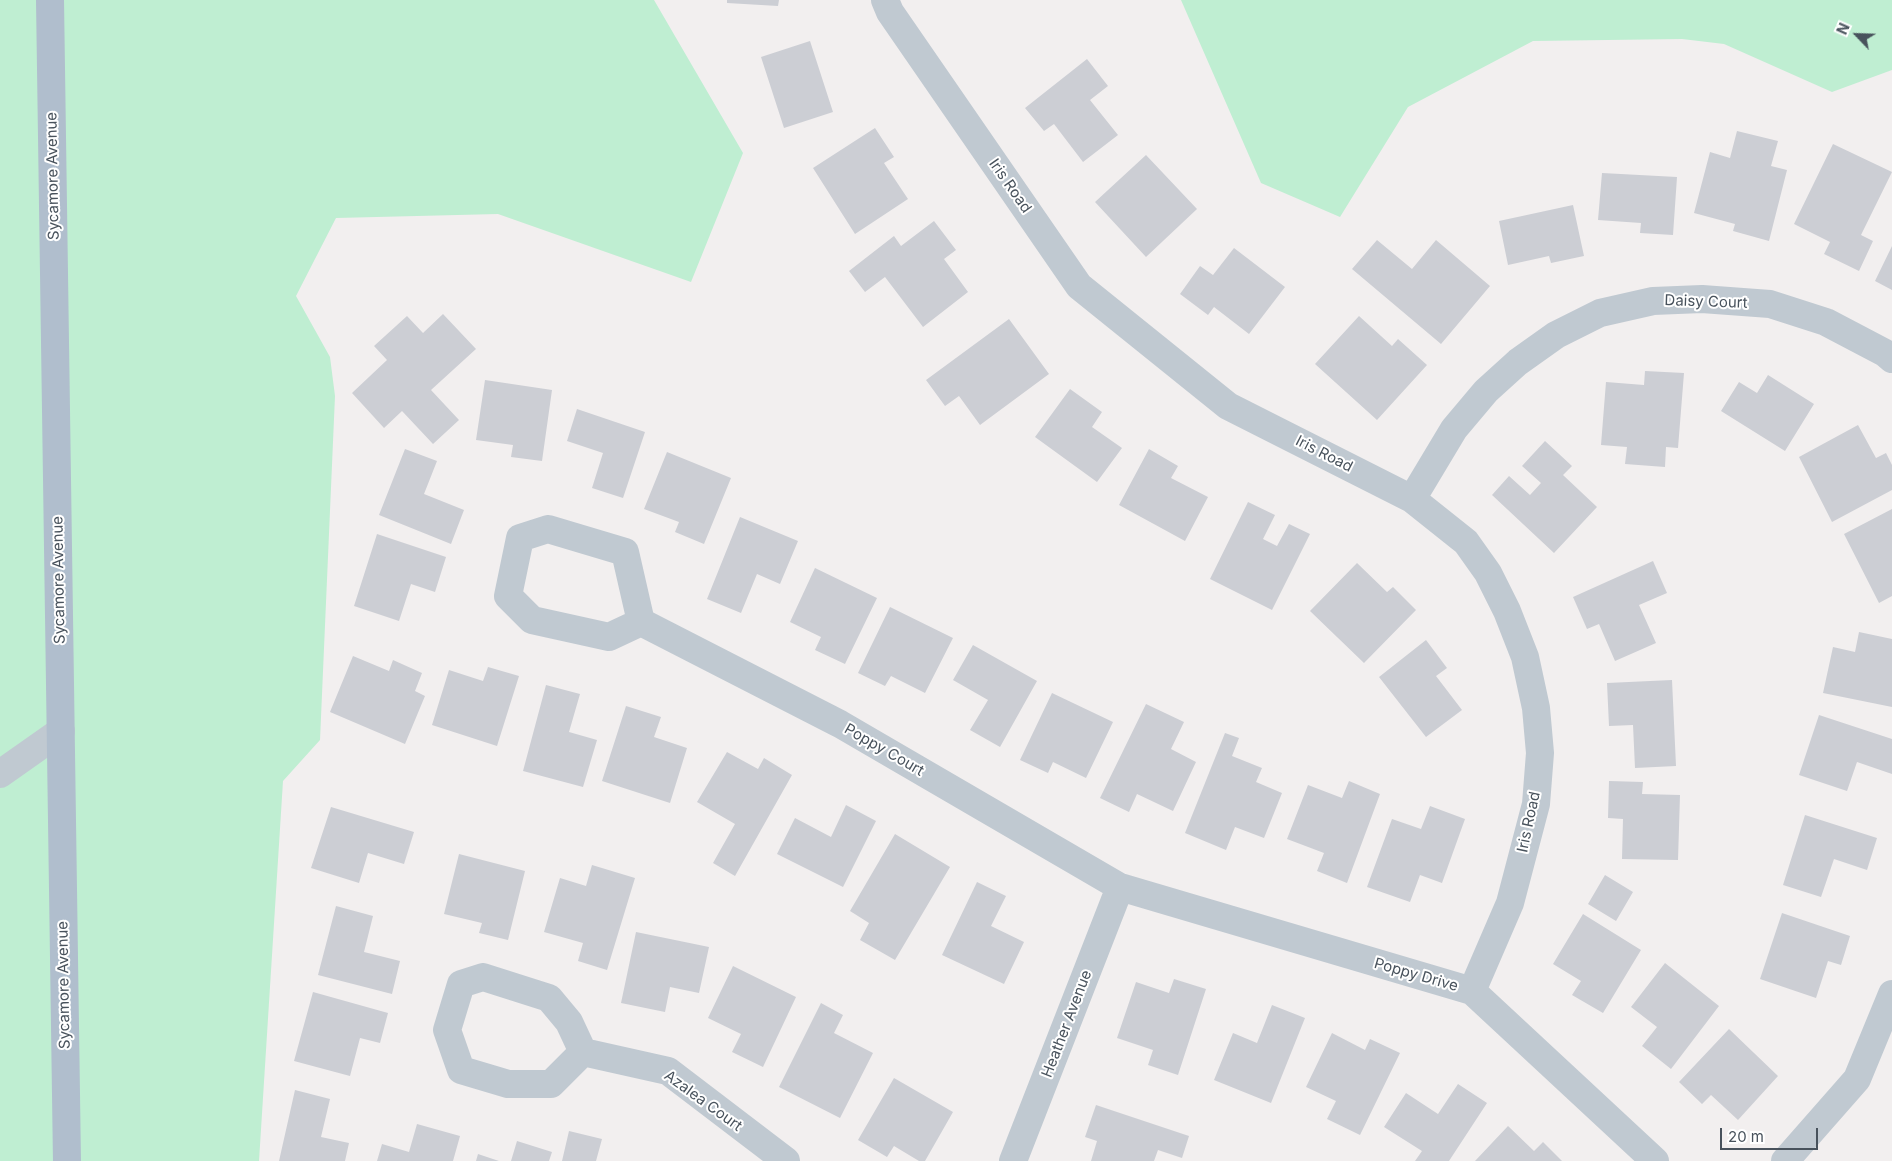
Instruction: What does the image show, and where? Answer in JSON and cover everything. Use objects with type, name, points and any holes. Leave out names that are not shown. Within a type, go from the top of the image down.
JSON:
[{"type":"main road","name":"Sycamore Avenue","points":[[50,0],[67,1161]]},
{"type":"street","name":"Iris Road","points":[[885,0],[896,20],[1079,286],[1228,406],[1412,499],[1466,542],[1488,573],[1507,611],[1525,658],[1536,708],[1540,753],[1536,804],[1510,903],[1472,992]]},
{"type":"street","name":"Daisy Court","points":[[1412,499],[1454,429],[1486,391],[1518,362],[1556,335],[1600,313],[1653,301],[1702,299],[1770,304],[1826,322],[1885,353],[1892,359]]},
{"type":"street","points":[[548,529],[625,552],[641,622],[609,637],[532,620],[508,596],[520,538],[548,529]]},
{"type":"street","name":"Poppy Court","points":[[641,622],[840,724],[1120,887]]},
{"type":"street","points":[[0,774],[61,730]]},
{"type":"street","name":"Poppy Drive","points":[[1120,887],[1472,992],[1655,1161]]},
{"type":"street","name":"Heather Avenue","points":[[1013,1161],[1120,887]]},
{"type":"street","points":[[483,977],[549,998],[569,1022],[583,1052],[551,1084],[508,1084],[461,1070],[447,1030],[461,984],[483,977]]},
{"type":"street","points":[[1784,1161],[1857,1079],[1892,994]]},
{"type":"street","name":"Azalea Court","points":[[583,1052],[668,1072],[786,1161]]},
{"type":"green space","points":[[0,0],[654,0],[743,153],[691,282],[498,214],[336,218],[296,296],[330,357],[335,396],[320,740],[283,781],[259,1161],[0,1161]]},
{"type":"green space","points":[[1181,0],[1892,0],[1892,70],[1832,92],[1724,44],[1682,39],[1533,41],[1408,107],[1340,217],[1261,183]]},
{"type":"building","points":[[727,0],[779,0],[778,6],[727,3]]},
{"type":"building","points":[[810,41],[833,112],[784,128],[761,57]]},
{"type":"building","points":[[1087,59],[1108,86],[1090,100],[1118,135],[1083,162],[1054,124],[1044,131],[1025,108]]},
{"type":"building","points":[[875,128],[894,157],[884,163],[908,199],[855,234],[813,168]]},
{"type":"building","points":[[1737,131],[1778,141],[1771,166],[1787,170],[1769,241],[1733,231],[1735,224],[1694,213],[1710,152],[1730,158]]},
{"type":"building","points":[[1833,144],[1892,172],[1861,235],[1873,241],[1859,271],[1824,254],[1830,242],[1794,224]]},
{"type":"building","points":[[1146,155],[1197,209],[1146,257],[1095,202]]},
{"type":"building","points":[[1602,173],[1677,177],[1673,235],[1640,233],[1641,223],[1598,220]]},
{"type":"building","points":[[1573,205],[1584,256],[1551,263],[1549,256],[1508,265],[1499,221]]},
{"type":"building","points":[[934,221],[956,250],[944,259],[968,292],[923,327],[885,277],[865,292],[849,271],[894,236],[901,246]]},
{"type":"building","points":[[1377,240],[1412,269],[1436,240],[1490,286],[1441,344],[1352,269]]},
{"type":"building","points":[[1892,246],[1892,290],[1875,281]]},
{"type":"building","points":[[1234,248],[1285,287],[1249,334],[1214,307],[1208,315],[1180,294],[1200,266],[1213,275]]},
{"type":"building","points":[[443,314],[476,349],[431,390],[459,420],[433,444],[402,411],[384,428],[352,393],[387,360],[374,346],[407,316],[423,333]]},
{"type":"building","points":[[1359,316],[1392,346],[1398,339],[1427,365],[1377,420],[1315,364]]},
{"type":"building","points":[[1009,319],[1049,374],[980,425],[959,396],[945,406],[926,380]]},
{"type":"building","points":[[1645,371],[1684,373],[1678,448],[1666,447],[1665,467],[1625,464],[1627,447],[1601,445],[1606,382],[1644,385]]},
{"type":"building","points":[[1768,375],[1814,404],[1785,451],[1721,411],[1739,382],[1757,393]]},
{"type":"building","points":[[485,380],[552,390],[542,461],[511,457],[513,445],[476,440]]},
{"type":"building","points":[[1070,389],[1102,412],[1092,427],[1122,448],[1097,482],[1035,437]]},
{"type":"building","points":[[577,409],[645,432],[623,498],[592,488],[603,453],[567,441]]},
{"type":"building","points":[[1858,425],[1876,458],[1886,453],[1892,465],[1892,490],[1832,522],[1799,457]]},
{"type":"building","points":[[1545,441],[1572,466],[1563,475],[1597,507],[1554,553],[1492,495],[1509,476],[1530,495],[1541,483],[1522,466]]},
{"type":"building","points":[[405,449],[437,461],[424,494],[464,510],[451,544],[379,515]]},
{"type":"building","points":[[1149,449],[1178,466],[1171,478],[1208,497],[1185,541],[1119,505]]},
{"type":"building","points":[[667,452],[731,478],[704,544],[675,532],[679,522],[644,509]]},
{"type":"building","points":[[1248,502],[1275,515],[1263,539],[1277,546],[1289,524],[1310,534],[1272,610],[1210,579]]},
{"type":"building","points":[[1892,509],[1892,596],[1879,603],[1844,534]]},
{"type":"building","points":[[740,517],[798,541],[780,584],[757,574],[741,613],[707,599]]},
{"type":"building","points":[[377,534],[446,557],[435,592],[411,584],[399,621],[354,606]]},
{"type":"building","points":[[1653,561],[1667,593],[1639,605],[1656,643],[1615,661],[1599,624],[1587,629],[1573,597]]},
{"type":"building","points":[[1357,563],[1387,592],[1393,587],[1416,610],[1364,663],[1310,611]]},
{"type":"building","points":[[815,568],[877,598],[845,664],[815,650],[821,637],[790,622]]},
{"type":"building","points":[[890,607],[953,638],[925,693],[891,676],[885,686],[858,673]]},
{"type":"building","points":[[1859,632],[1892,639],[1892,707],[1823,693],[1833,647],[1855,652]]},
{"type":"building","points":[[1426,640],[1447,668],[1436,676],[1462,710],[1426,737],[1379,677]]},
{"type":"building","points":[[973,645],[1037,681],[1000,747],[970,730],[988,700],[953,680]]},
{"type":"building","points":[[353,656],[389,671],[393,660],[422,673],[415,691],[425,696],[405,744],[330,712]]},
{"type":"building","points":[[488,667],[519,676],[497,746],[432,725],[449,670],[483,681]]},
{"type":"building","points":[[1672,680],[1676,766],[1635,768],[1633,725],[1609,726],[1607,683]]},
{"type":"building","points":[[546,685],[580,694],[569,732],[597,740],[583,787],[523,771]]},
{"type":"building","points":[[1052,693],[1113,722],[1086,778],[1053,762],[1048,773],[1020,760]]},
{"type":"building","points":[[1146,704],[1184,722],[1171,749],[1196,762],[1173,811],[1137,794],[1129,812],[1100,798]]},
{"type":"building","points":[[626,706],[661,717],[654,737],[687,748],[670,803],[602,781]]},
{"type":"building","points":[[1819,715],[1892,739],[1892,774],[1857,762],[1847,791],[1799,775]]},
{"type":"building","points":[[1225,733],[1239,738],[1232,756],[1262,768],[1256,782],[1282,793],[1264,838],[1235,827],[1226,850],[1185,833]]},
{"type":"building","points":[[727,752],[758,769],[764,758],[792,775],[735,876],[713,863],[735,824],[697,802]]},
{"type":"building","points":[[1349,781],[1380,794],[1347,883],[1317,871],[1324,853],[1287,839],[1308,785],[1342,798]]},
{"type":"building","points":[[1609,781],[1643,782],[1642,794],[1680,795],[1678,860],[1622,859],[1623,819],[1608,818]]},
{"type":"building","points":[[846,805],[876,821],[843,887],[777,854],[795,818],[831,837]]},
{"type":"building","points":[[1430,806],[1465,819],[1442,883],[1420,875],[1410,902],[1367,887],[1392,819],[1421,829]]},
{"type":"building","points":[[331,807],[414,832],[404,864],[368,853],[359,883],[311,868]]},
{"type":"building","points":[[1805,815],[1877,838],[1867,870],[1834,859],[1821,897],[1783,885]]},
{"type":"building","points":[[895,834],[950,867],[895,960],[860,940],[869,923],[850,911]]},
{"type":"building","points":[[459,854],[525,871],[508,940],[479,933],[482,923],[444,914]]},
{"type":"building","points":[[592,865],[635,878],[607,970],[578,961],[583,943],[544,932],[560,878],[586,886]]},
{"type":"building","points":[[1605,875],[1633,892],[1616,921],[1588,904]]},
{"type":"building","points":[[977,882],[1006,896],[991,926],[1024,942],[1004,984],[942,955]]},
{"type":"building","points":[[336,906],[373,916],[364,952],[400,961],[392,994],[318,975]]},
{"type":"building","points":[[1782,913],[1850,936],[1841,965],[1828,961],[1816,998],[1760,979]]},
{"type":"building","points":[[1583,914],[1641,950],[1603,1013],[1572,995],[1581,981],[1553,964]]},
{"type":"building","points":[[636,932],[709,947],[699,993],[670,987],[665,1012],[621,1003]]},
{"type":"building","points":[[1665,963],[1719,1006],[1671,1069],[1642,1046],[1657,1027],[1631,1007]]},
{"type":"building","points":[[733,966],[796,997],[763,1067],[732,1052],[741,1034],[708,1018]]},
{"type":"building","points":[[1174,979],[1206,989],[1178,1075],[1148,1065],[1153,1050],[1117,1038],[1136,982],[1169,993]]},
{"type":"building","points":[[313,992],[388,1013],[380,1043],[360,1038],[350,1076],[294,1061]]},
{"type":"building","points":[[821,1003],[843,1015],[834,1033],[873,1053],[840,1118],[779,1087]]},
{"type":"building","points":[[1272,1005],[1305,1018],[1271,1103],[1214,1080],[1233,1033],[1257,1043]]},
{"type":"building","points":[[1729,1029],[1778,1076],[1738,1120],[1711,1095],[1702,1104],[1679,1082]]},
{"type":"building","points":[[1332,1033],[1365,1050],[1370,1039],[1400,1053],[1360,1135],[1327,1119],[1336,1101],[1306,1087]]},
{"type":"building","points":[[894,1078],[953,1112],[925,1161],[919,1161],[894,1146],[887,1157],[858,1140]]},
{"type":"building","points":[[1458,1084],[1487,1103],[1449,1161],[1415,1161],[1422,1151],[1384,1127],[1406,1093],[1438,1114]]},
{"type":"building","points":[[295,1090],[330,1099],[321,1137],[349,1143],[345,1161],[279,1161]]},
{"type":"building","points":[[1096,1105],[1189,1136],[1182,1158],[1158,1150],[1154,1161],[1091,1161],[1097,1141],[1085,1137]]},
{"type":"building","points":[[417,1124],[460,1136],[453,1161],[377,1161],[382,1144],[409,1152]]},
{"type":"building","points":[[1508,1126],[1534,1151],[1543,1142],[1562,1161],[1475,1161]]},
{"type":"building","points":[[569,1131],[602,1139],[596,1161],[562,1161]]},
{"type":"building","points":[[517,1141],[552,1152],[549,1161],[511,1161]]},
{"type":"building","points":[[478,1154],[499,1161],[476,1161]]}]
